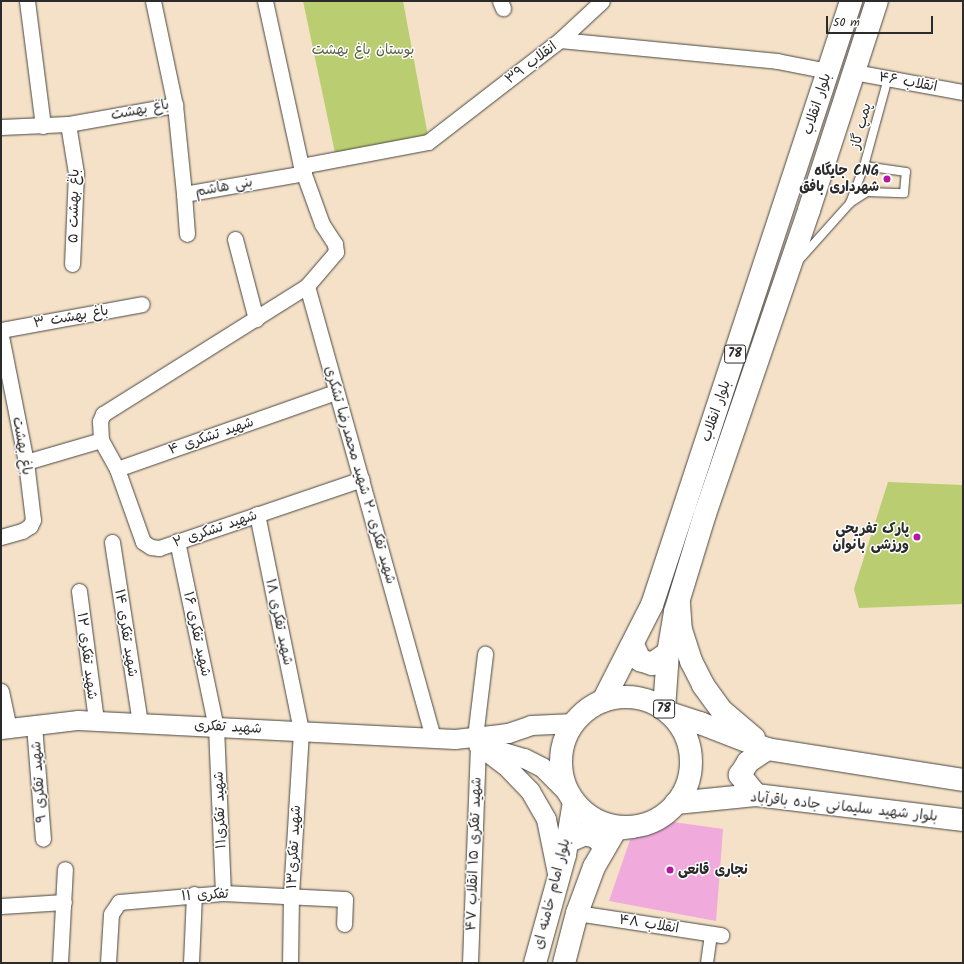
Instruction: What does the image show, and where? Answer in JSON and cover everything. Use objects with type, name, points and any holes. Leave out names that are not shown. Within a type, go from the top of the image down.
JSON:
[{"type":"main road","name":"بلوار انقلاب","points":[[603,701],[633,645],[652,604],[851,1]]},
{"type":"main road","name":"بلوار انقلاب","points":[[666,711],[668,653],[678,601],[705,514],[787,275],[877,1]]},
{"type":"main road","points":[[678,601],[681,630],[691,660],[703,686],[722,711],[767,749]]},
{"type":"main road","points":[[633,645],[640,660],[652,664],[668,653]]},
{"type":"main road","name":"78","points":[[624,697],[638,699],[666,711],[682,729],[689,747],[691,766],[686,786],[676,803],[662,816],[644,825],[624,828],[605,824],[588,816],[571,798],[562,776],[561,757],[565,739],[574,723],[587,710],[603,701],[624,697]]},
{"type":"main road","points":[[666,711],[767,749],[963,780]]},
{"type":"main road","points":[[756,794],[740,776],[748,762],[767,749]]},
{"type":"main road","name":"بلوار شهید سلیمانی جاده باقرآباد","points":[[676,803],[756,794],[963,820]]},
{"type":"main road","name":"بلوار امام خامنه ای","points":[[535,963],[567,842],[571,798]]},
{"type":"main road","name":"بلوار امام خامنه ای","points":[[564,963],[577,913],[594,867],[605,847],[616,829],[644,825]]},
{"type":"main road","points":[[567,842],[585,834],[596,837],[605,847]]},
{"type":"street","points":[[27,1],[43,126]]},
{"type":"street","name":"باغ بهشت","points":[[1,127],[68,124],[175,105],[153,1]]},
{"type":"street","points":[[117,469],[101,440],[100,421],[103,414],[307,286],[336,252],[335,244],[322,224],[303,169],[265,1]]},
{"type":"street","points":[[560,40],[602,1]]},
{"type":"street","name":"انقلاب ۳۹","points":[[303,169],[428,142],[560,40],[777,61],[828,71]]},
{"type":"street","name":"انقلاب ۴۶","points":[[854,72],[963,92]]},
{"type":"street","name":"بنی هاشم","points":[[175,105],[184,194],[303,169]]},
{"type":"street","name":"باغ بهشت ۵","points":[[68,124],[76,173],[72,264]]},
{"type":"street","points":[[184,194],[187,234]]},
{"type":"street","points":[[235,239],[256,319]]},
{"type":"street","name":"شهید تفکری ۲۰ شهید محمدرضا تشکری","points":[[307,286],[433,738]]},
{"type":"street","name":"باغ بهشت ۳","points":[[1,330],[142,304]]},
{"type":"street","name":"باغ بهشت","points":[[1,336],[26,462],[33,520],[30,526],[22,531],[1,537]]},
{"type":"street","name":"شهید تشکری ۴","points":[[117,469],[336,392]]},
{"type":"street","points":[[26,462],[101,440]]},
{"type":"street","name":"شهید تشکری ۲","points":[[117,469],[143,542],[159,548],[362,479]]},
{"type":"street","name":"شهید تفکری ۱۸","points":[[257,514],[301,730]]},
{"type":"street","name":"شهید تفکری ۱۶","points":[[177,541],[216,727]]},
{"type":"street","name":"شهید تفکری ۱۴","points":[[112,542],[140,723]]},
{"type":"street","name":"شهید تفکری ۱۲","points":[[79,591],[96,721]]},
{"type":"street","name":"شهید تفکری ۱۵ انقلاب ۴۷","points":[[470,963],[477,741],[485,654]]},
{"type":"street","points":[[1,691],[5,728]]},
{"type":"street","name":"شهید تفکری","points":[[5,728],[78,720],[301,730],[477,741],[531,725],[574,723]]},
{"type":"street","name":"شهید تفکری ۹","points":[[34,725],[43,839]]},
{"type":"street","name":"شهید تفکری۱۱","points":[[216,727],[224,892]]},
{"type":"street","name":"شهید تفکری۱۳","points":[[290,963],[291,895],[301,730]]},
{"type":"street","points":[[477,741],[524,758],[542,767],[571,798]]},
{"type":"street","points":[[477,741],[505,765],[530,791],[546,819],[558,878]]},
{"type":"street","points":[[60,963],[65,869]]},
{"type":"street","name":"تفکری ۱۱","points":[[108,963],[112,914],[119,902],[224,892],[345,898],[344,924]]},
{"type":"street","points":[[191,963],[194,894]]},
{"type":"street","points":[[1,906],[64,902]]},
{"type":"street","name":"انقلاب ۴۸","points":[[577,913],[716,934]]},
{"type":"street","points":[[707,963],[716,934]]},
{"type":"lane","name":"پمپ گاز","points":[[787,275],[850,203],[864,166],[888,78]]},
{"type":"lane","points":[[850,203],[867,192],[904,193],[906,172],[864,166]]},
{"type":"green space","name":"بوستان باغ بهشت","points":[[303,1],[403,1],[428,136],[335,153]]},
{"type":"green space","name":"پارک تفریحی ورزشی بانوان","points":[[888,482],[963,485],[963,604],[859,608],[854,589]]},
{"type":"building","name":"نجاری قانعی","points":[[666,821],[723,829],[716,921],[609,901],[630,840]]},
{"type":"place","name":"جایگاه CNG شهرداری بافق","points":[[887,179]]},
{"type":"place","name":"پارک تفریحی ورزشی بانوان","points":[[917,537]]},
{"type":"place","name":"نجاری قانعی","points":[[670,870]]}]
